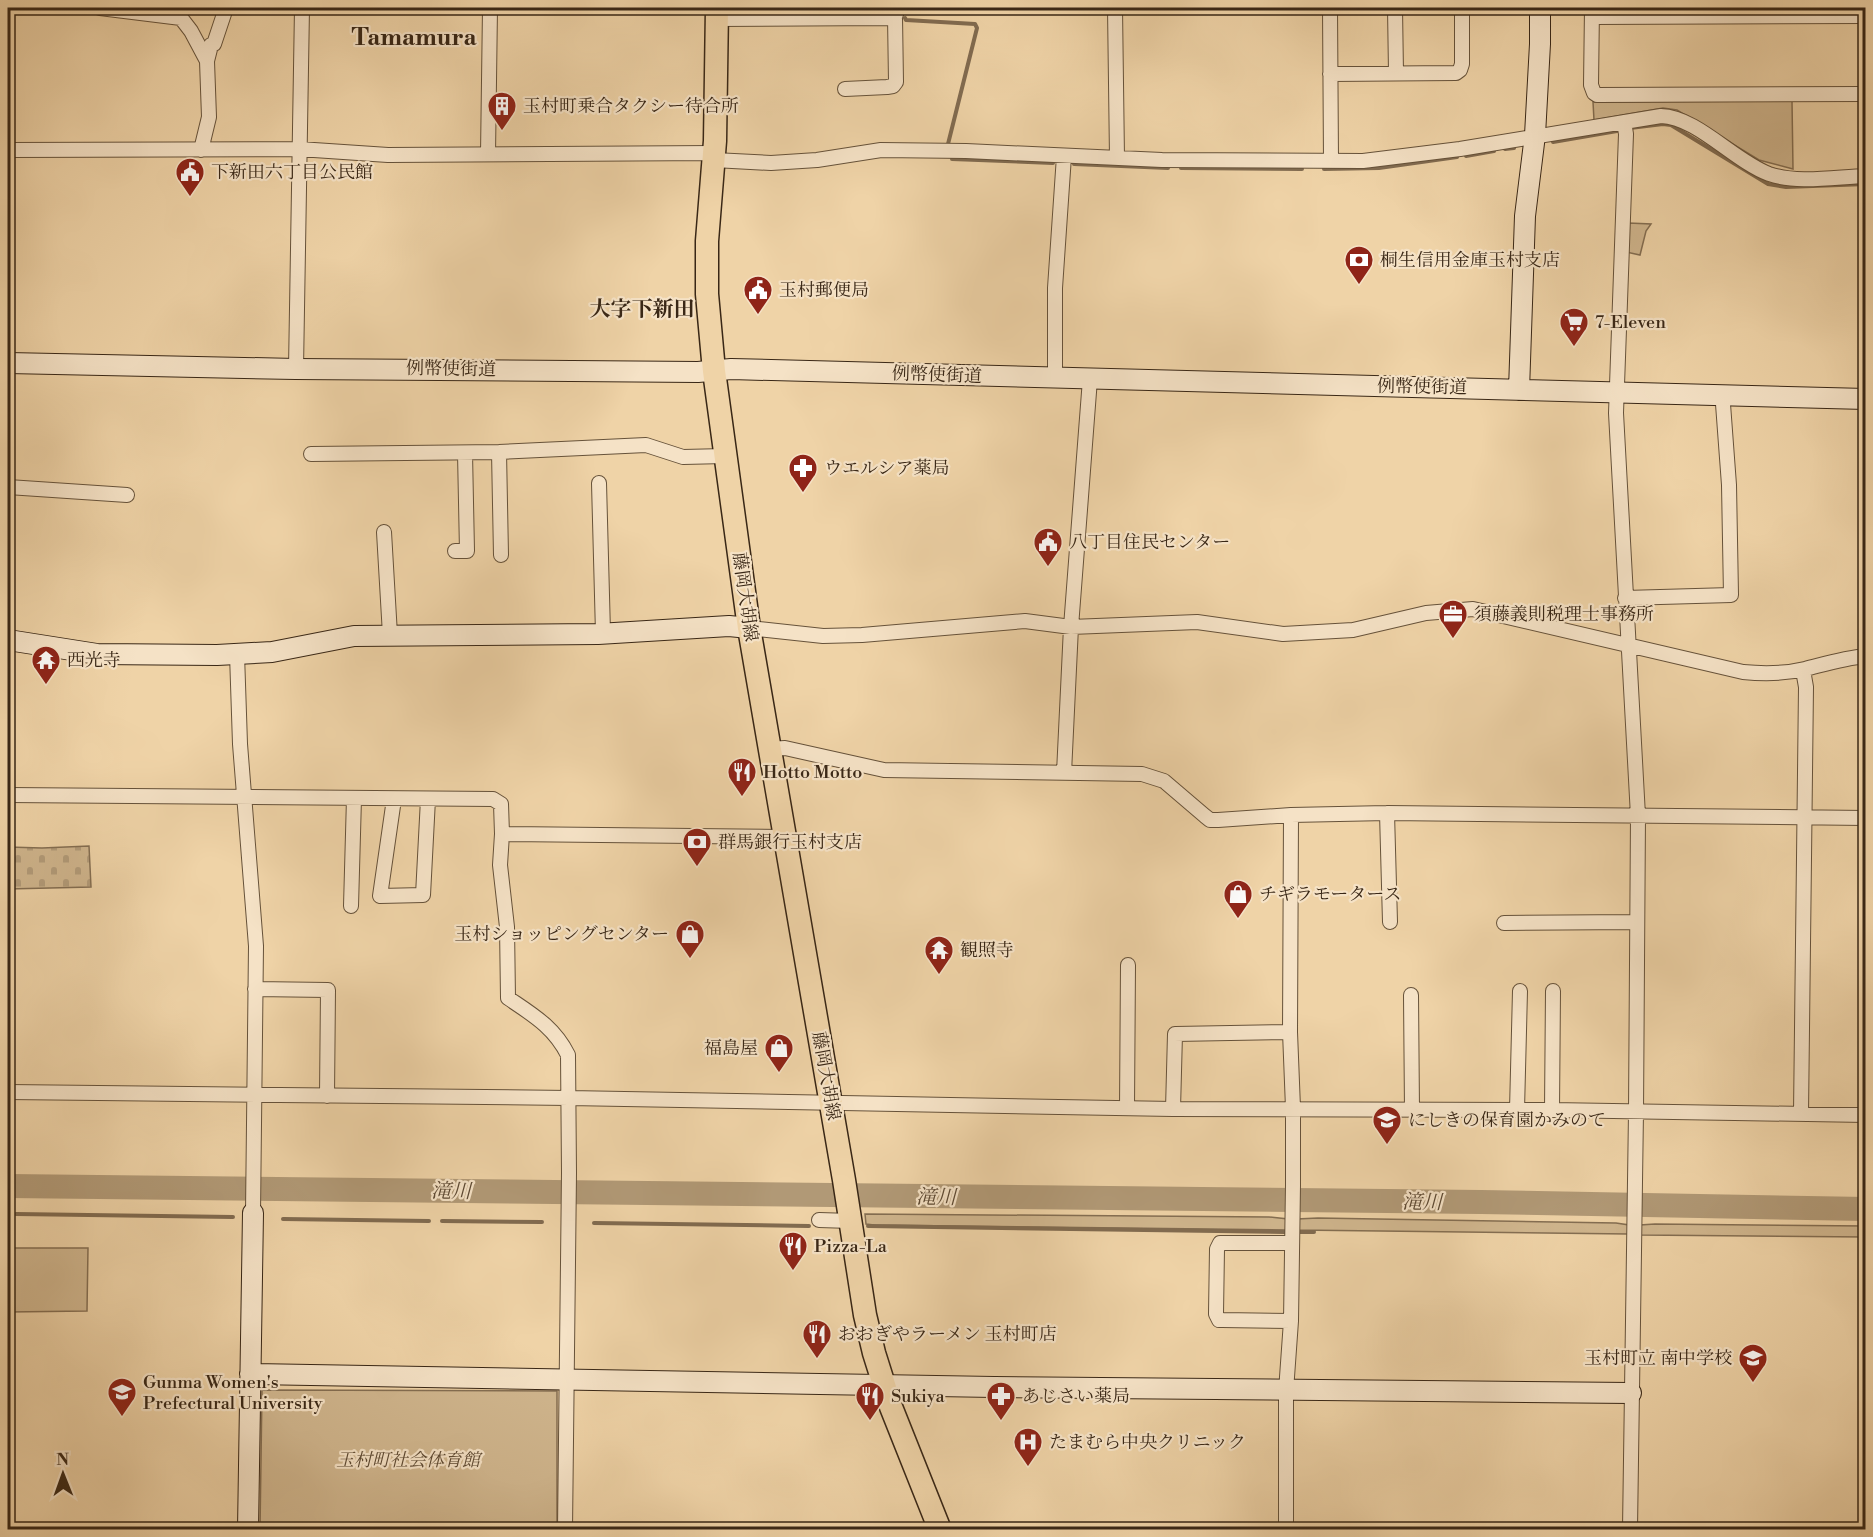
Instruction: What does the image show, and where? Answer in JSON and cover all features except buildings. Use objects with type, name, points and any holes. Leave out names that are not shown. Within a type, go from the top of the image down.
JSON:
[{"type":"main road","name":"藤岡大胡線","points":[[717,13],[714,156],[708,213],[706,268],[714,371],[749,628],[850,1217]]},
{"type":"main road","points":[[850,1217],[865,1315],[884,1384],[940,1530]]},
{"type":"street","points":[[100,8],[181,13],[207,61]]},
{"type":"street","points":[[201,150],[209,117],[207,61],[226,8]]},
{"type":"street","points":[[296,369],[302,8]]},
{"type":"street","points":[[488,154],[490,8]]},
{"type":"street","points":[[1115,8],[1117,158]]},
{"type":"street","points":[[1330,8],[1331,161]]},
{"type":"street","points":[[1395,8],[1396,74]]},
{"type":"street","points":[[1330,74],[1456,73],[1460,70],[1462,8]]},
{"type":"street","points":[[1519,390],[1525,209],[1535,135],[1540,8]]},
{"type":"street","points":[[717,13],[896,12],[896,82],[893,86],[887,87],[845,89]]},
{"type":"street","points":[[1866,16],[1592,12],[1591,85],[1597,95],[1866,94]]},
{"type":"street","points":[[8,150],[299,149],[388,155],[714,156],[762,163],[817,160],[881,150],[1117,158],[1383,160],[1660,116],[1677,118],[1759,169],[1784,177],[1866,176]]},
{"type":"street","points":[[1624,122],[1626,134],[1617,393],[1625,598],[1638,816],[1630,1530]]},
{"type":"street","points":[[1055,378],[1055,288],[1064,156]]},
{"type":"street","name":"例幣使街道","points":[[8,363],[296,369],[714,371],[731,369],[1866,399]]},
{"type":"street","points":[[1064,773],[1071,627],[1090,379]]},
{"type":"street","points":[[1625,598],[1731,595],[1729,484],[1723,404],[1726,395]]},
{"type":"street","points":[[311,454],[465,453],[646,445],[683,457],[724,456]]},
{"type":"street","points":[[500,452],[501,555]]},
{"type":"street","points":[[454,551],[467,551],[465,453]]},
{"type":"street","points":[[599,483],[603,633]]},
{"type":"street","points":[[8,487],[127,495]]},
{"type":"street","points":[[384,532],[390,635]]},
{"type":"street","points":[[8,640],[97,654],[237,654],[272,652],[343,638],[390,635],[603,633],[729,626],[824,636],[862,635],[1025,621],[1071,627],[1197,622],[1283,634],[1353,630],[1426,613],[1473,609],[1551,629],[1765,675],[1803,670],[1839,660],[1866,656]]},
{"type":"street","points":[[237,654],[240,744],[256,946],[248,1530]]},
{"type":"street","points":[[1801,1114],[1806,687],[1803,670]]},
{"type":"street","points":[[769,749],[785,748],[884,770],[1142,774],[1154,777],[1170,786],[1210,820],[1291,815],[1388,813],[1866,818]]},
{"type":"street","points":[[8,795],[496,800],[501,804],[500,865],[507,927],[508,998],[544,1023],[560,1039],[568,1055],[569,1176],[564,1530]]},
{"type":"street","points":[[351,906],[354,798]]},
{"type":"street","points":[[394,799],[380,896],[423,895],[428,799]]},
{"type":"street","points":[[1388,813],[1390,922]]},
{"type":"street","points":[[1286,1530],[1286,1391],[1291,1321],[1293,1219],[1290,1032],[1291,815]]},
{"type":"street","points":[[502,834],[784,837]]},
{"type":"street","points":[[1504,923],[1636,922]]},
{"type":"street","points":[[1127,1108],[1128,965]]},
{"type":"street","points":[[255,989],[328,990],[327,1096]]},
{"type":"street","points":[[1517,1110],[1520,991]]},
{"type":"street","points":[[1552,1110],[1553,991]]},
{"type":"street","points":[[1411,995],[1412,1110]]},
{"type":"street","points":[[1173,1108],[1175,1034],[1290,1032]]},
{"type":"street","points":[[8,1092],[568,1098],[1127,1108],[1552,1110],[1866,1115]]},
{"type":"street","points":[[819,1220],[850,1217]]},
{"type":"street","points":[[1291,1321],[1219,1320],[1216,1314],[1218,1245],[1223,1242],[1292,1243]]},
{"type":"street","points":[[250,1374],[1286,1391],[1631,1393]]},
{"type":"green space","points":[[1792,101],[1793,169],[1759,160],[1677,110],[1663,108],[1594,120],[1593,102]]},
{"type":"green space","points":[[1628,223],[1651,224],[1646,231],[1640,255],[1626,252]]},
{"type":"green space","points":[[89,846],[91,887],[8,889],[8,847]]},
{"type":"green space","points":[[865,1214],[1269,1217],[1288,1219],[1288,1230],[874,1225],[866,1224]]},
{"type":"green space","points":[[1297,1219],[1629,1225],[1628,1234],[1297,1230]]},
{"type":"green space","points":[[1640,1225],[1866,1226],[1865,1237],[1640,1235]]},
{"type":"green space","points":[[8,1248],[88,1248],[87,1311],[8,1312]]},
{"type":"green space","name":"玉村町社会体育館","points":[[262,1390],[557,1391],[557,1529],[260,1529]]},
{"type":"waterway","points":[[905,18],[906,20],[975,24],[977,28],[948,144]]},
{"type":"waterway","points":[[1630,128],[1671,125],[1768,184],[1786,187],[1866,184]]},
{"type":"waterway","points":[[1553,142],[1617,131]]},
{"type":"waterway","points":[[1505,149],[1514,148]]},
{"type":"waterway","points":[[1466,156],[1494,151]]},
{"type":"waterway","points":[[1324,169],[1379,168],[1457,157]]},
{"type":"waterway","points":[[952,159],[1053,163]]},
{"type":"waterway","points":[[1074,164],[1168,168]]},
{"type":"waterway","points":[[1181,168],[1302,169]]},
{"type":"waterway","name":"滝川","points":[[8,1186],[1481,1202],[1866,1209]]},
{"type":"waterway","points":[[16,1214],[233,1217]]},
{"type":"waterway","points":[[283,1219],[429,1221]]},
{"type":"waterway","points":[[442,1221],[542,1222]]},
{"type":"waterway","points":[[594,1223],[809,1226]]},
{"type":"waterway","points":[[868,1226],[1285,1232]]},
{"type":"waterway","points":[[1298,1232],[1314,1232]]},
{"type":"place","name":"玉村町乗合タクシー待合所","points":[[502,132]]},
{"type":"place","name":"下新田六丁目公民館","points":[[190,198]]},
{"type":"place","name":"桐生信用金庫玉村支店","points":[[1359,286]]},
{"type":"place","name":"玉村郵便局","points":[[758,316]]},
{"type":"place","name":"7-Eleven","points":[[1574,348]]},
{"type":"place","name":"ウエルシア薬局","points":[[803,494]]},
{"type":"place","name":"八丁目住民センター","points":[[1048,568]]},
{"type":"place","name":"須藤義則税理士事務所","points":[[1453,640]]},
{"type":"place","name":"西光寺","points":[[46,686]]},
{"type":"place","name":"Hotto Motto","points":[[742,798]]},
{"type":"place","name":"群馬銀行玉村支店","points":[[697,868]]},
{"type":"place","name":"チギラモータース","points":[[1238,920]]},
{"type":"place","name":"玉村ショッピングセンター","points":[[690,960]]},
{"type":"place","name":"観照寺","points":[[939,976]]},
{"type":"place","name":"福島屋","points":[[779,1074]]},
{"type":"place","name":"にしきの保育園かみのて","points":[[1387,1146]]},
{"type":"place","name":"Pizza-La","points":[[793,1272]]},
{"type":"place","name":"おおぎやラーメン 玉村町店","points":[[817,1360]]},
{"type":"place","name":"玉村町立 南中学校","points":[[1753,1384]]},
{"type":"place","name":"Gunma Women's Prefectural University","points":[[122,1418]]},
{"type":"place","name":"Sukiya","points":[[870,1422]]},
{"type":"place","name":"あじさい薬局","points":[[1001,1422]]},
{"type":"place","name":"たまむら中央クリニック","points":[[1028,1468]]},
{"type":"district","name":"Tamamura","points":[[414,38]]},
{"type":"district","name":"大字下新田","points":[[642,310]]}]
